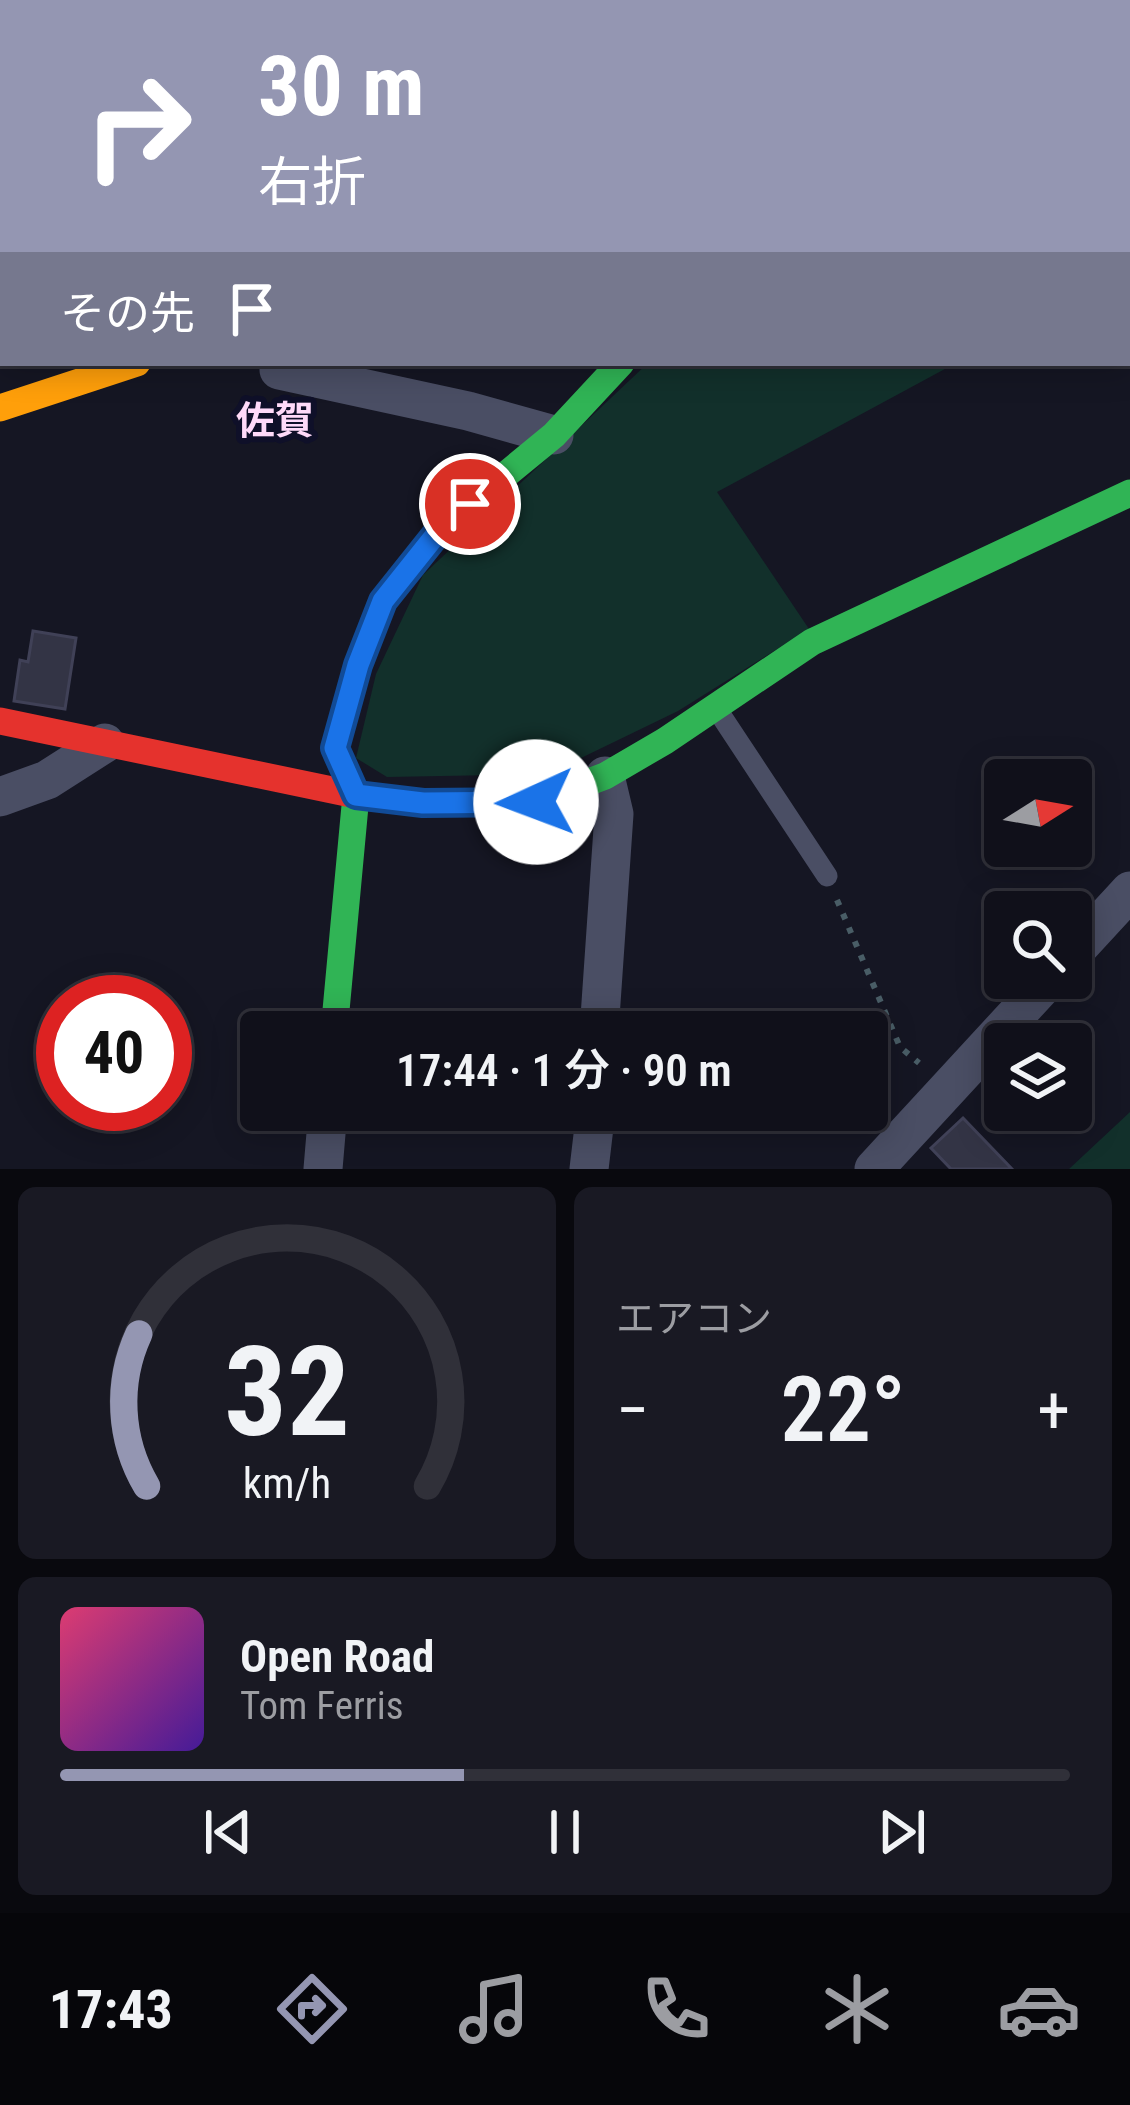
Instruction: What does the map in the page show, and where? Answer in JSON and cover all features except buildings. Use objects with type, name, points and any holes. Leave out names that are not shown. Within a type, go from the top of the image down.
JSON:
[{"type":"main road","points":[[0,408],[128,366]]},
{"type":"main road","points":[[336,1011],[356,795],[335,748],[358,665],[383,601],[442,527],[554,435],[618,366]]},
{"type":"main road","points":[[0,721],[356,795],[423,803],[536,802],[605,776],[812,642],[1130,494]]},
{"type":"street","points":[[279,370],[554,435]]},
{"type":"street","points":[[0,797],[47,780],[105,743]]},
{"type":"street","points":[[600,1011],[614,814],[605,776]]},
{"type":"street","points":[[1092,933],[1130,891]]},
{"type":"street","points":[[874,1169],[1031,999]]},
{"type":"street","points":[[323,1169],[326,1131]]},
{"type":"street","points":[[590,1169],[594,1131]]},
{"type":"lane","points":[[715,706],[827,876]]},
{"type":"path","points":[[827,876],[900,1047],[949,1089]]},
{"type":"green space","points":[[645,366],[950,366],[717,492],[809,629],[678,711],[548,774],[387,777],[356,758],[376,674],[423,575]]},
{"type":"green space","points":[[1130,1112],[1130,1169],[1069,1169]]},
{"type":"traffic: fast","points":[[336,1011],[356,795],[335,748],[358,665],[383,601],[442,527],[554,435],[618,366]]},
{"type":"traffic: fast","points":[[470,803],[536,802],[605,776],[812,642],[1130,493]]},
{"type":"traffic: slow","points":[[0,408],[128,366]]},
{"type":"traffic: jam","points":[[0,721],[356,795],[470,803]]},
{"type":"district","name":"佐賀","points":[[275,421]]},
{"type":"route","points":[[470,504],[442,527],[383,601],[358,665],[335,748],[356,795],[423,803],[536,802]]}]
